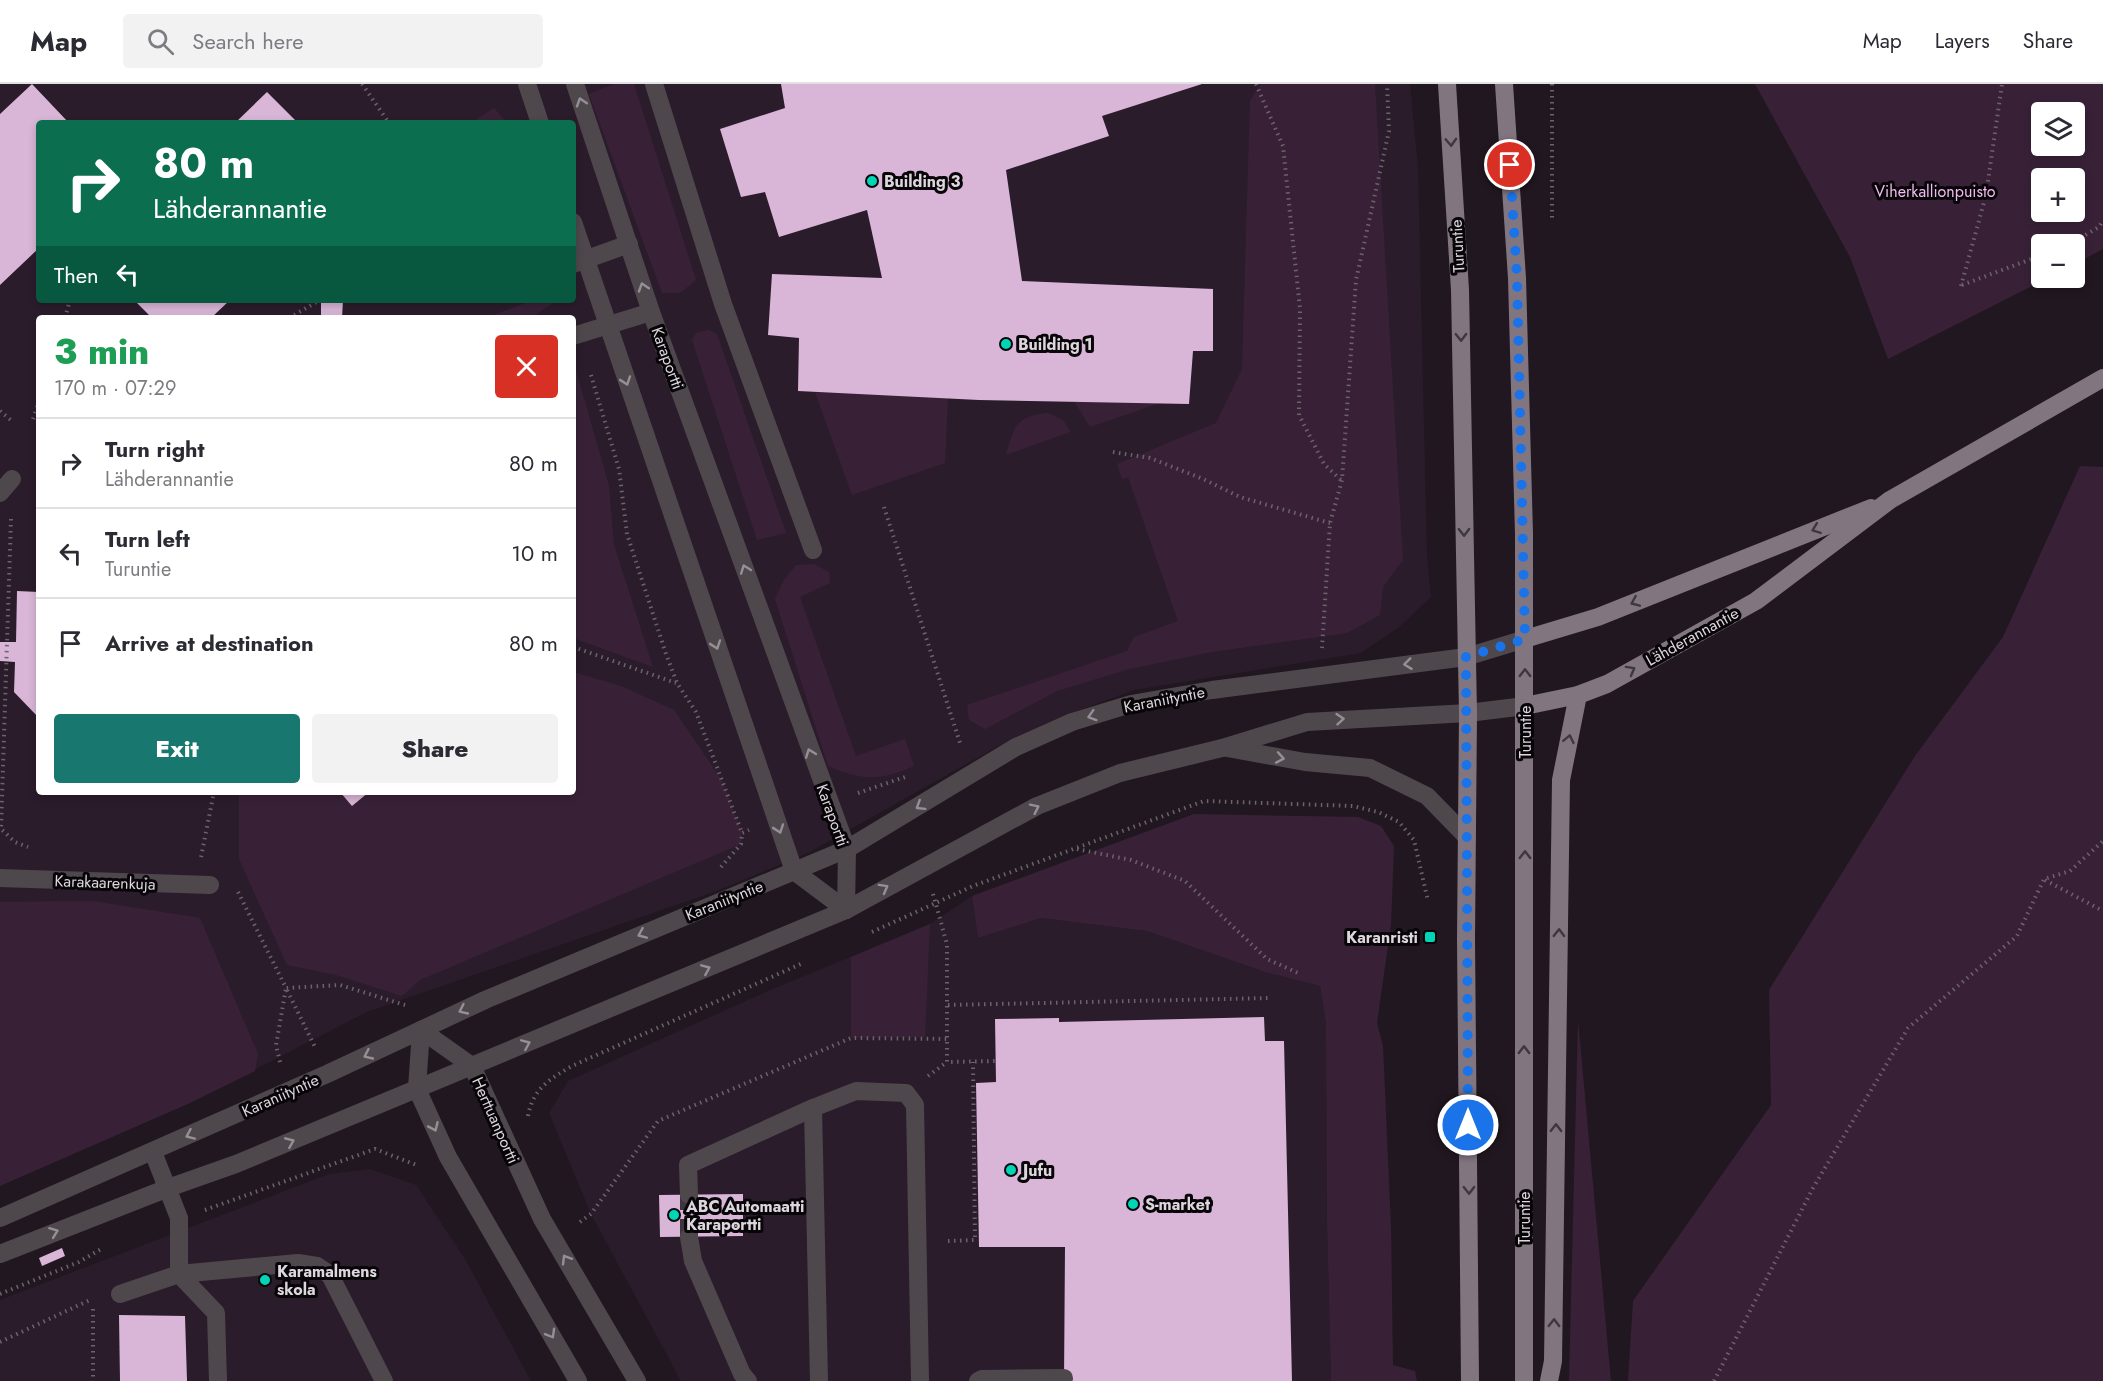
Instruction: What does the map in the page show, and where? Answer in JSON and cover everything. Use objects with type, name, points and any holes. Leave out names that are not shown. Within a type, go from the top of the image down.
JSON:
[{"type":"main road","name":"Turuntie","points":[[1447,84],[1460,290],[1468,712],[1470,1381]]},
{"type":"main road","name":"Turuntie","points":[[1503,84],[1517,278],[1525,639],[1524,1381]]},
{"type":"main road","name":"Lähderannantie","points":[[1525,706],[1578,695],[1607,684],[1756,601],[1890,500],[2103,378]]},
{"type":"main road","name":"Lähderannantie","points":[[1525,639],[1599,617],[1743,557],[1890,500]]},
{"type":"main road","points":[[1550,1381],[1553,1361],[1561,780],[1578,695]]},
{"type":"street","points":[[527,84],[539,120]]},
{"type":"street","name":"Karaportti","points":[[575,84],[651,312],[847,849],[846,910]]},
{"type":"street","points":[[654,84],[723,304],[813,550]]},
{"type":"street","points":[[576,242],[579,261],[607,325],[794,871],[846,910]]},
{"type":"street","points":[[579,261],[628,244]]},
{"type":"street","points":[[576,335],[651,312]]},
{"type":"street","points":[[0,493],[12,478]]},
{"type":"street","name":"Lähderannantie","points":[[1466,657],[1525,639]]},
{"type":"street","name":"Karaniityntie","points":[[0,1218],[153,1152],[485,1000],[847,849],[1016,747],[1072,722],[1131,704],[1212,690],[1466,657]]},
{"type":"street","name":"Lähderannantie","points":[[1468,712],[1525,706]]},
{"type":"street","points":[[0,1254],[168,1188],[236,1164],[846,910],[1037,806],[1120,773],[1222,748],[1307,722],[1468,712]]},
{"type":"street","points":[[1222,748],[1305,762],[1370,768],[1427,796],[1467,837]]},
{"type":"street","name":"Karakaarenkuja","points":[[0,878],[210,885]]},
{"type":"street","points":[[421,1030],[417,1089],[448,1156],[578,1381]]},
{"type":"street","name":"Herttuanportti","points":[[421,1030],[472,1066],[542,1220],[637,1381]]},
{"type":"street","points":[[689,1195],[688,1165],[856,1091],[906,1093],[915,1105],[920,1381]]},
{"type":"street","points":[[813,1108],[819,1381]]},
{"type":"street","points":[[153,1152],[179,1218],[179,1274],[216,1313],[218,1381]]},
{"type":"street","points":[[689,1237],[693,1262],[742,1374],[748,1381]]},
{"type":"street","points":[[120,1294],[179,1274],[298,1263],[317,1266],[330,1275],[384,1381]]},
{"type":"street","points":[[978,1381],[982,1379],[1064,1378]]},
{"type":"path","points":[[362,84],[386,120]]},
{"type":"path","points":[[1256,84],[1283,146],[1300,309],[1299,415],[1324,464],[1342,480]]},
{"type":"path","points":[[1322,648],[1330,523],[1342,480],[1356,280],[1389,131],[1387,84]]},
{"type":"path","points":[[1552,84],[1552,219]]},
{"type":"path","points":[[2002,84],[1986,195],[1961,286],[2031,259]]},
{"type":"path","points":[[2085,235],[2099,227],[2103,220]]},
{"type":"path","points":[[294,315],[315,303]]},
{"type":"path","points":[[576,335],[619,470],[627,534],[677,683],[696,712],[742,833]]},
{"type":"path","points":[[33,419],[36,410]]},
{"type":"path","points":[[0,411],[13,422]]},
{"type":"path","points":[[1113,452],[1150,458],[1203,479],[1240,497],[1330,523]]},
{"type":"path","points":[[12,478],[1,829],[15,842],[33,849]]},
{"type":"path","points":[[884,507],[964,754]]},
{"type":"path","points":[[576,648],[677,683]]},
{"type":"path","points":[[201,858],[213,795]]},
{"type":"path","points":[[871,933],[973,886],[1204,801],[1353,806],[1377,812],[1399,822],[1414,840],[1428,901]]},
{"type":"path","points":[[1714,1381],[1813,1188],[1908,1028],[2017,936],[2044,879],[2070,871],[2103,841]]},
{"type":"path","points":[[1076,848],[1131,860],[1185,881],[1267,959],[1298,973]]},
{"type":"path","points":[[2044,879],[2103,911]]},
{"type":"path","points":[[937,904],[947,944],[947,1062],[995,1061]]},
{"type":"path","points":[[246,905],[317,1052]]},
{"type":"path","points":[[502,1134],[528,1122],[531,1102],[545,1081],[574,1065],[806,962]]},
{"type":"path","points":[[286,988],[340,985],[406,1005]]},
{"type":"path","points":[[281,1068],[276,1045],[286,988]]},
{"type":"path","points":[[948,1005],[1271,998]]},
{"type":"path","points":[[580,1222],[591,1214],[658,1121],[851,1038],[947,1039]]},
{"type":"path","points":[[947,1241],[975,1240],[973,1062]]},
{"type":"path","points":[[179,1218],[375,1149],[423,1167],[448,1156]]},
{"type":"path","points":[[0,1294],[79,1262],[107,1245]]},
{"type":"path","points":[[0,1342],[93,1299],[120,1294]]},
{"type":"path","points":[[93,1299],[93,1381]]},
{"type":"shaded area","points":[[0,84],[1410,84],[1418,168],[1427,557],[1431,597],[1399,627],[1361,653],[1134,690],[1058,718],[995,748],[808,853],[719,890],[367,1012],[190,1103],[0,1179]]},
{"type":"shaded area","points":[[972,896],[978,938],[1041,918],[1147,931],[1265,972],[1320,986],[1326,1024],[1331,1381],[681,1381],[591,1214],[549,1113],[568,1081],[768,991],[930,924]]},
{"type":"shaded area","name":"Karamalmens skola","points":[[370,1169],[416,1185],[465,1259],[531,1381],[0,1381],[0,1300],[329,1174]]},
{"type":"green space","points":[[614,84],[634,84],[696,280],[680,293],[662,293],[589,94]]},
{"type":"green space","points":[[1260,84],[1375,84],[1403,560],[1383,587],[1380,615],[1347,633],[1212,652],[1129,669],[1057,691],[985,729],[969,720],[967,705],[1127,651],[1134,637],[1178,621],[1128,477],[1122,479],[1117,464],[1216,423],[1242,369],[1250,101]]},
{"type":"green space","name":"Viherkallionpuisto","points":[[1755,84],[2103,84],[2103,249],[2085,259],[2085,234],[2031,234],[2031,287],[1888,359],[1850,257]]},
{"type":"green space","points":[[494,108],[504,120],[476,120]]},
{"type":"green space","points":[[525,303],[553,303],[535,315],[493,315]]},
{"type":"green space","points":[[708,330],[717,334],[786,533],[757,540],[692,340],[696,333]]},
{"type":"green space","points":[[576,370],[609,486],[614,545],[653,667],[576,639]]},
{"type":"green space","points":[[815,392],[948,397],[945,463],[852,495]]},
{"type":"green space","points":[[1074,401],[1160,403],[1090,427]]},
{"type":"green space","points":[[1048,413],[1064,421],[1070,432],[1006,455],[1011,437],[1018,424],[1037,414]]},
{"type":"green space","points":[[2080,466],[2103,467],[2103,1381],[1628,1381],[1633,1301],[1771,1105],[1769,990],[1915,756],[2003,637]]},
{"type":"green space","points":[[814,564],[829,572],[830,583],[800,597],[856,756],[905,739],[914,766],[881,777],[861,777],[828,766],[775,599],[784,580],[796,565]]},
{"type":"green space","points":[[576,673],[621,686],[674,710],[723,782],[742,833],[741,844],[420,980],[402,996],[336,975],[287,965],[239,859],[239,795],[343,795],[352,805],[365,795],[576,795]]},
{"type":"green space","points":[[1194,814],[1358,817],[1381,826],[1394,846],[1391,925],[1377,1023],[1383,1046],[1391,1227],[1393,1365],[1415,1371],[1417,1381],[1331,1381],[1326,1024],[1320,986],[1265,972],[1147,931],[1041,918],[978,938],[972,896]]},
{"type":"green space","points":[[93,901],[200,918],[258,1054],[255,1071],[190,1103],[0,1186],[0,902]]},
{"type":"green space","points":[[930,924],[925,1037],[851,1038],[851,957]]},
{"type":"green space","points":[[1578,1020],[1611,1381],[1569,1381]]},
{"type":"building","points":[[32,84],[66,120],[36,120],[36,251],[0,285],[0,114]]},
{"type":"building","points":[[781,84],[1202,84],[1102,116],[1109,136],[1006,170],[1022,281],[1213,289],[1213,351],[1193,351],[1189,404],[979,400],[798,391],[799,338],[768,335],[772,274],[882,278],[867,210],[779,237],[765,192],[741,197],[720,129],[785,108]]},
{"type":"building","points":[[267,92],[295,120],[238,120]]},
{"type":"building","points":[[137,303],[227,303],[214,315],[149,315]]},
{"type":"building","points":[[321,303],[343,303],[342,315],[321,315]]},
{"type":"building","points":[[17,591],[36,592],[36,715],[14,692],[15,662],[0,661],[0,642],[16,642]]},
{"type":"building","points":[[343,795],[365,795],[352,806]]},
{"type":"building","name":"S-market","points":[[1264,1017],[1265,1041],[1284,1041],[1292,1381],[1064,1381],[1065,1247],[979,1247],[976,1083],[996,1082],[995,1019],[1059,1018],[1059,1022]]},
{"type":"building","points":[[743,1194],[743,1236],[660,1237],[659,1195]]},
{"type":"building","points":[[62,1248],[65,1256],[42,1266],[39,1258]]},
{"type":"building","points":[[119,1315],[185,1316],[187,1381],[120,1381]]},
{"type":"tunnel","points":[[689,1195],[689,1237]]},
{"type":"place","name":"Building 3","points":[[872,181]]},
{"type":"place","name":"Building 1","points":[[1006,344]]},
{"type":"place","name":"Karanristi","points":[[1430,937]]},
{"type":"place","name":"Jufu","points":[[1011,1170]]},
{"type":"place","name":"S-market","points":[[1133,1204]]},
{"type":"place","name":"ABC Automaatti Karaportti","points":[[674,1215]]},
{"type":"place","name":"Karamalmens skola","points":[[265,1280]]},
{"type":"route","points":[[1468,1125],[1466,657],[1525,639],[1517,278],[1510,165]]}]
